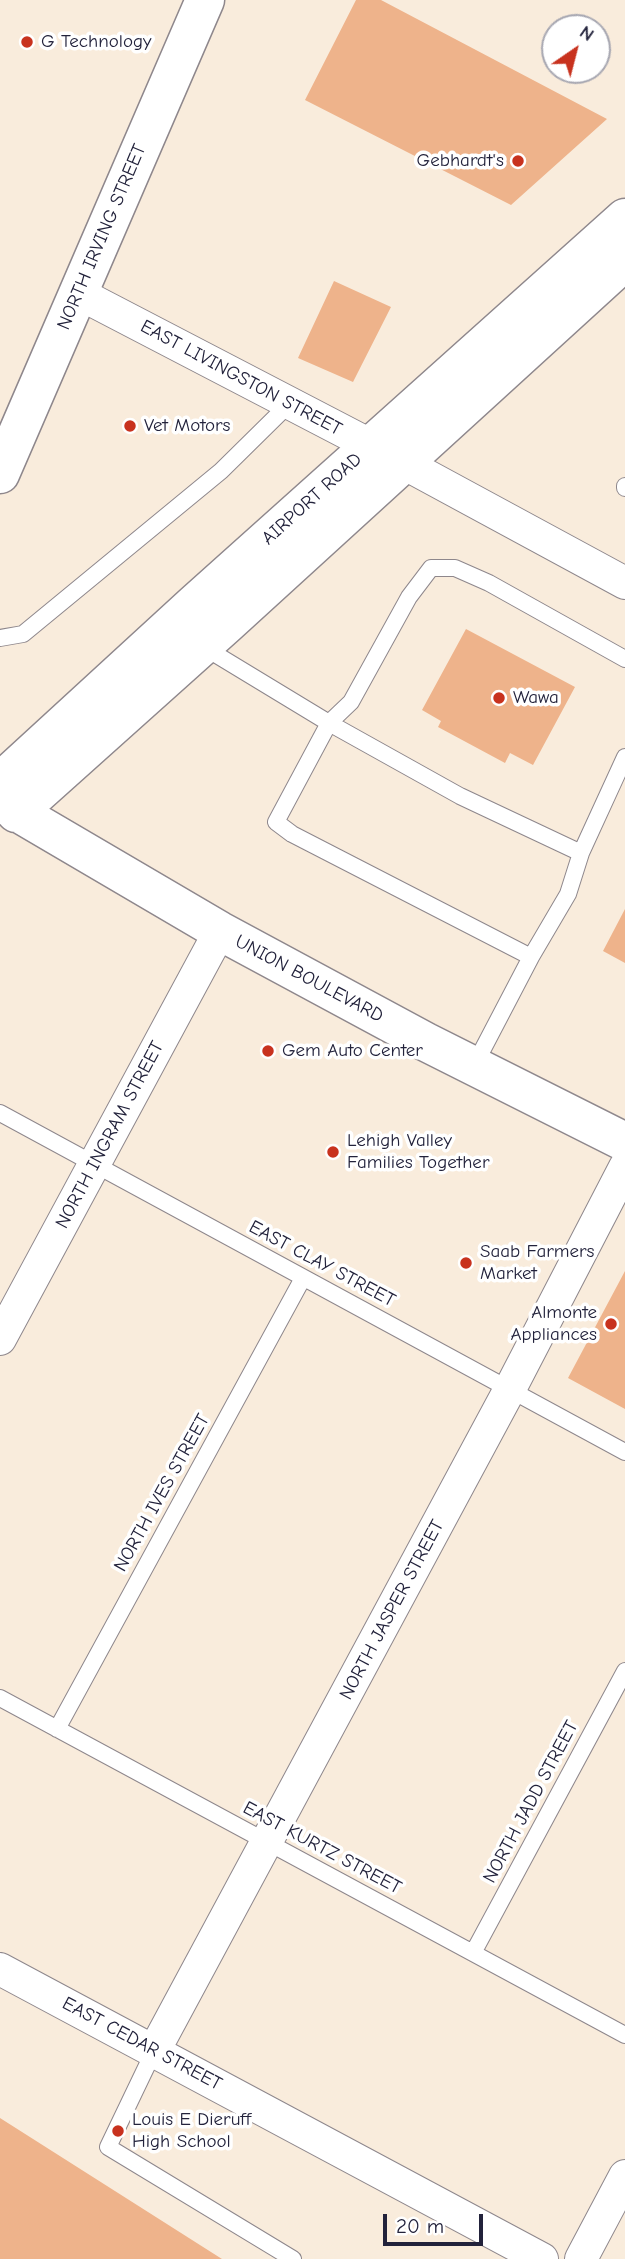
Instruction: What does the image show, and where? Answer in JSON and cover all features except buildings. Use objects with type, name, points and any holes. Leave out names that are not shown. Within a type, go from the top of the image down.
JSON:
[{"type":"main road","name":"NORTH IRVING STREET","points":[[0,474],[205,0]]},
{"type":"main road","name":"AIRPORT ROAD","points":[[4,806],[202,646],[625,218]]},
{"type":"main road","name":"AIRPORT ROAD","points":[[4,806],[194,604],[388,455],[625,261]]},
{"type":"main road","name":"UNION BOULEVARD","points":[[4,806],[220,930],[474,1066],[625,1142]]},
{"type":"street","name":"EAST LIVINGSTON STREET","points":[[78,293],[625,583]]},
{"type":"street","name":"NORTH INGRAM STREET","points":[[0,1339],[220,930]]},
{"type":"street","name":"NORTH JASPER STREET","points":[[155,2051],[510,1389],[625,1167]]},
{"type":"street","name":"EAST CEDAR STREET","points":[[0,1969],[542,2259]]},
{"type":"street","points":[[581,2259],[625,2176]]},
{"type":"lane","points":[[0,638],[23,634],[221,471],[289,404]]},
{"type":"lane","points":[[531,957],[292,834],[276,822],[329,723],[351,702],[409,597],[431,568],[455,568],[489,583],[625,659]]},
{"type":"lane","points":[[202,646],[329,723],[460,796],[581,853]]},
{"type":"lane","points":[[474,1066],[531,957],[568,894],[581,853],[625,757]]},
{"type":"lane","name":"EAST CLAY STREET","points":[[0,1113],[625,1452]]},
{"type":"lane","name":"NORTH IVES STREET","points":[[57,1729],[303,1278]]},
{"type":"lane","name":"NORTH JADD STREET","points":[[473,1953],[625,1671]]},
{"type":"lane","name":"EAST KURTZ STREET","points":[[0,1698],[625,2035]]},
{"type":"lane","points":[[155,2051],[108,2147],[293,2259]]},
{"type":"place","name":"G Technology","points":[[27,42]]},
{"type":"place","name":"Gebhardt's","points":[[518,161]]},
{"type":"place","name":"Vet Motors","points":[[130,426]]},
{"type":"place","name":"Wawa","points":[[499,698]]},
{"type":"place","name":"Gem Auto Center","points":[[268,1051]]},
{"type":"place","name":"Lehigh Valley Families Together","points":[[333,1152]]},
{"type":"place","name":"Saab Farmers Market","points":[[466,1263]]},
{"type":"place","name":"Almonte Appliances","points":[[611,1324]]},
{"type":"place","name":"Louis E Dieruff High School","points":[[118,2131]]}]
